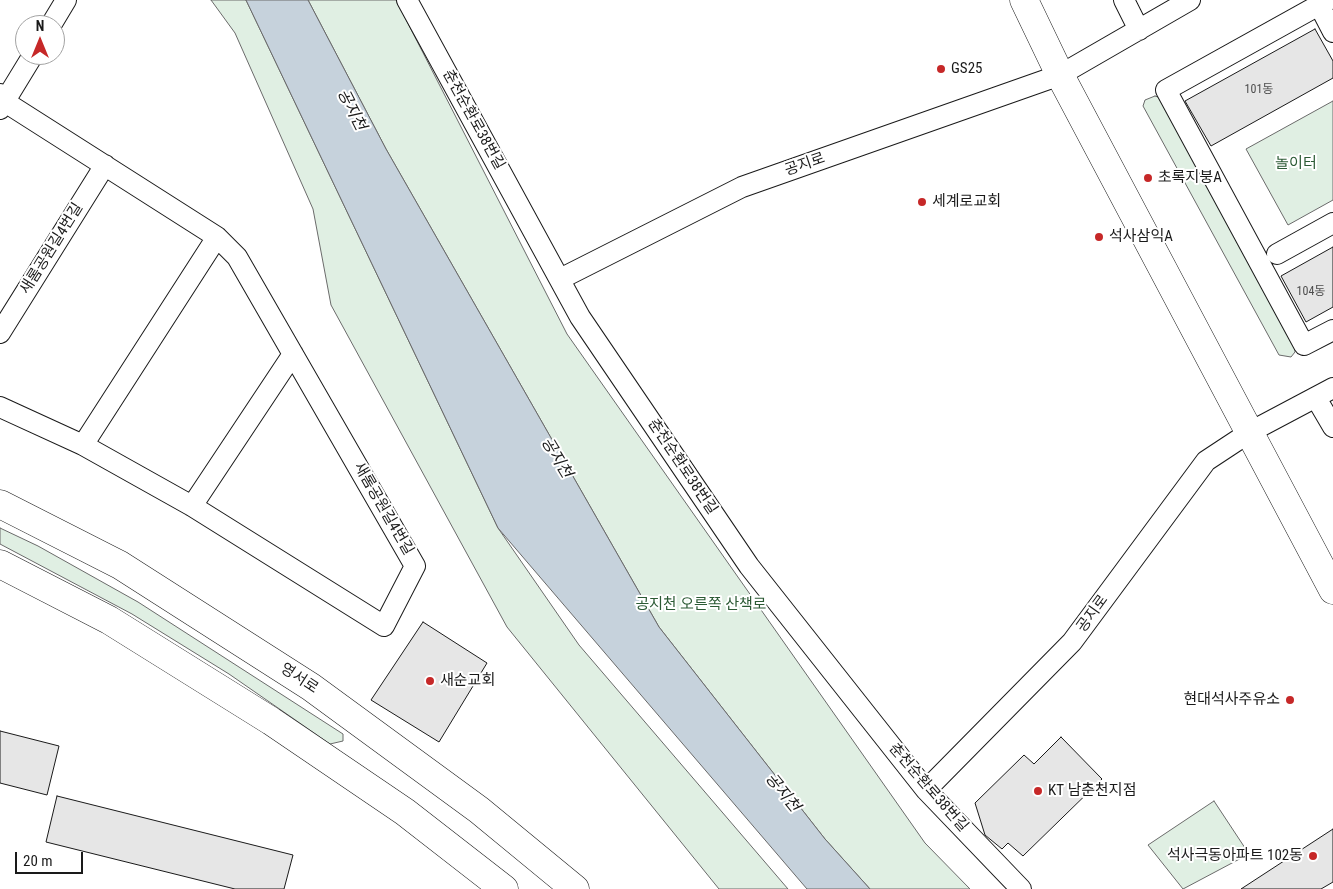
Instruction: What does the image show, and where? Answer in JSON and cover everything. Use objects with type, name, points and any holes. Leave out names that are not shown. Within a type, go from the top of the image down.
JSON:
[{"type":"street","points":[[57,15],[66,0]]},
{"type":"street","name":"춘천순환로38번길","points":[[407,0],[580,317],[750,566],[926,790],[1021,889]]},
{"type":"street","points":[[1024,0],[1060,75],[1333,590]]},
{"type":"street","points":[[1124,0],[1139,30]]},
{"type":"street","name":"공지로","points":[[560,279],[742,187],[1060,75],[1190,0]]},
{"type":"street","points":[[1333,32],[1323,3],[1166,90],[1304,345],[1333,330]]},
{"type":"street","points":[[2,102],[26,65]]},
{"type":"street","name":"새롬공원길4번길","points":[[0,407],[84,445],[192,506],[384,626],[415,566],[237,257],[216,237],[105,165],[2,102]]},
{"type":"street","name":"새롬공원길4번길","points":[[0,333],[105,165]]},
{"type":"street","points":[[1277,254],[1333,223]]},
{"type":"street","points":[[84,445],[216,237]]},
{"type":"street","points":[[192,506],[293,354]]},
{"type":"street","points":[[1324,393],[1333,427]]},
{"type":"street","name":"공지로","points":[[926,790],[1072,642],[1206,461],[1250,432],[1324,393]]},
{"type":"street","name":"영서로","points":[[0,504],[120,565],[311,687],[479,810],[541,876],[575,889]]},
{"type":"street","points":[[0,564],[109,620],[271,721],[405,812],[504,889]]},
{"type":"green space","points":[[211,0],[246,0],[498,528],[579,645],[788,889],[719,889],[507,627],[331,305],[313,209],[235,33]]},
{"type":"green space","name":"공지천 오른쪽 산책로","points":[[308,0],[396,0],[567,334],[925,843],[970,889],[870,889],[825,839],[659,627],[386,149]]},
{"type":"green space","points":[[1155,96],[1161,98],[1295,347],[1295,352],[1291,357],[1279,355],[1143,106],[1145,100]]},
{"type":"green space","name":"놀이터","points":[[1333,101],[1333,200],[1288,225],[1246,149]]},
{"type":"green space","points":[[0,528],[38,546],[138,602],[343,734],[343,741],[330,744],[229,674],[132,614],[0,544]]},
{"type":"green space","points":[[1214,801],[1249,854],[1183,889],[1148,845]]},
{"type":"water","name":"공지천","points":[[246,0],[308,0],[386,149],[659,627],[825,839],[870,889],[807,889],[498,528]]},
{"type":"building","points":[[1315,29],[1333,61],[1333,78],[1211,146],[1185,101]]},
{"type":"building","points":[[1333,247],[1333,307],[1306,322],[1281,276]]},
{"type":"building","name":"새순교회","points":[[423,622],[487,663],[439,742],[371,700]]},
{"type":"building","points":[[0,731],[59,746],[47,795],[0,783]]},
{"type":"building","name":"KT 남춘천지점","points":[[1061,737],[1102,779],[1023,856],[1008,843],[1002,849],[985,835],[975,803],[1024,755],[1034,764]]},
{"type":"building","points":[[57,796],[293,855],[284,889],[235,889],[46,842]]},
{"type":"building","name":"석사극동아파트 102동","points":[[1333,829],[1333,882],[1321,889],[1241,889]]},
{"type":"place","name":"GS25","points":[[941,69]]},
{"type":"place","name":"초록지붕A","points":[[1148,178]]},
{"type":"place","name":"세계로교회","points":[[922,202]]},
{"type":"place","name":"석사삼익A","points":[[1099,237]]},
{"type":"place","name":"새순교회","points":[[430,681]]},
{"type":"place","name":"현대석사주유소","points":[[1290,700]]},
{"type":"place","name":"KT 남춘천지점","points":[[1038,791]]},
{"type":"place","name":"석사극동아파트 102동","points":[[1313,856]]}]
